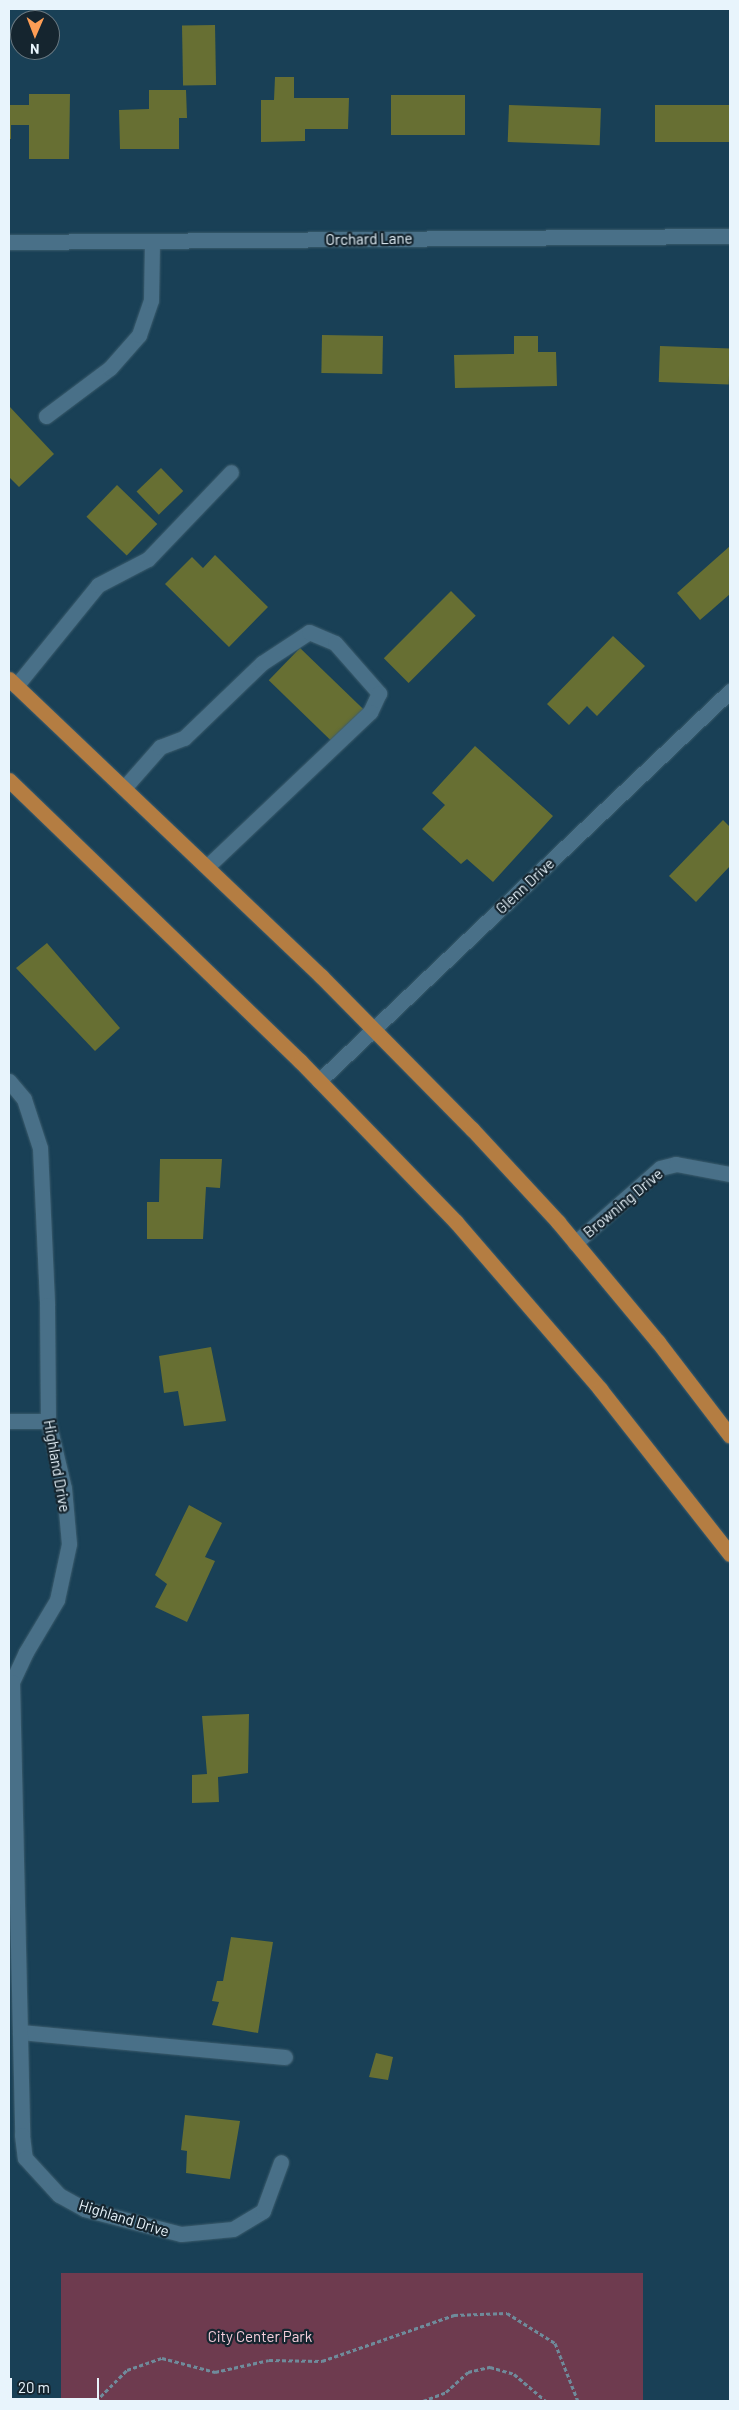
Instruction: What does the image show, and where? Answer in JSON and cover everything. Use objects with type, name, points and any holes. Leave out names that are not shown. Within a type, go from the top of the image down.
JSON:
[{"type":"main road","points":[[13,682],[208,866],[374,1029],[472,1129],[575,1242],[658,1342],[730,1436]]},
{"type":"main road","points":[[9,780],[319,1081],[456,1222],[600,1389],[729,1552]]},
{"type":"street","name":"Orchard Lane","points":[[9,242],[730,236]]},
{"type":"street","points":[[46,416],[110,368],[139,335],[151,300],[152,241]]},
{"type":"street","points":[[13,682],[98,585],[148,560],[231,472]]},
{"type":"street","points":[[124,788],[160,747],[184,738],[262,663],[309,632],[335,643],[379,693],[370,712],[208,866]]},
{"type":"street","name":"Glenn Drive","points":[[319,1081],[730,691]]},
{"type":"street","name":"Highland Drive","points":[[9,1081],[24,1099],[40,1148],[48,1421],[64,1488],[69,1544],[57,1600],[26,1652],[12,1682],[22,2135],[25,2158],[60,2195],[84,2209],[182,2234],[233,2229],[263,2211],[282,2162]]},
{"type":"street","name":"Browning Drive","points":[[575,1242],[660,1168],[676,1164],[730,1174]]},
{"type":"street","points":[[9,1421],[48,1421]]},
{"type":"street","points":[[20,2032],[285,2057]]},
{"type":"path","points":[[96,2401],[128,2370],[162,2358],[215,2372],[269,2360],[322,2361],[454,2315],[507,2313],[555,2342],[578,2401]]},
{"type":"path","points":[[423,2401],[446,2392],[468,2372],[490,2367],[514,2374],[546,2401]]},
{"type":"green space","name":"City Center Park","points":[[61,2273],[643,2273],[643,2401],[61,2401]]},
{"type":"building","points":[[215,25],[216,85],[183,86],[182,26]]},
{"type":"building","points":[[275,77],[294,77],[294,98],[349,98],[348,129],[305,129],[305,141],[261,142],[261,100],[274,100]]},
{"type":"building","points":[[149,90],[186,90],[187,118],[179,118],[179,149],[120,149],[119,110],[149,109]]},
{"type":"building","points":[[29,94],[70,94],[69,159],[29,159],[29,125],[11,125],[11,139],[9,139],[9,105],[29,105]]},
{"type":"building","points":[[391,95],[465,95],[465,135],[391,135]]},
{"type":"building","points":[[509,105],[601,108],[600,145],[508,142]]},
{"type":"building","points":[[655,105],[730,105],[730,142],[655,142]]},
{"type":"building","points":[[322,335],[383,336],[382,374],[321,373]]},
{"type":"building","points":[[514,336],[538,336],[538,352],[556,352],[557,386],[455,388],[454,355],[514,354]]},
{"type":"building","points":[[660,346],[730,348],[729,384],[659,382]]},
{"type":"building","points":[[9,406],[54,454],[19,487],[9,477]]},
{"type":"building","points":[[161,468],[183,491],[159,515],[137,492]]},
{"type":"building","points":[[117,485],[157,524],[127,556],[86,517]]},
{"type":"building","points":[[730,546],[730,594],[700,620],[677,593]]},
{"type":"building","points":[[215,555],[268,607],[229,647],[165,584],[192,557],[203,568]]},
{"type":"building","points":[[451,591],[476,616],[409,683],[384,658]]},
{"type":"building","points":[[613,636],[645,666],[597,716],[587,706],[569,725],[547,704]]},
{"type":"building","points":[[300,648],[365,711],[333,743],[269,680]]},
{"type":"building","points":[[475,746],[553,816],[493,882],[467,859],[461,864],[422,829],[445,805],[432,793]]},
{"type":"building","points":[[723,820],[730,827],[730,866],[696,902],[669,876]]},
{"type":"building","points":[[47,943],[120,1028],[95,1051],[16,968]]},
{"type":"building","points":[[160,1159],[222,1159],[220,1188],[206,1187],[203,1239],[147,1239],[147,1202],[159,1202]]},
{"type":"building","points":[[211,1347],[226,1421],[184,1426],[178,1391],[164,1393],[159,1356]]},
{"type":"building","points":[[189,1505],[222,1523],[205,1557],[215,1561],[187,1622],[155,1607],[167,1584],[155,1575]]},
{"type":"building","points":[[249,1714],[248,1773],[218,1777],[219,1802],[192,1803],[192,1775],[207,1774],[202,1716]]},
{"type":"building","points":[[231,1937],[273,1942],[258,2033],[212,2025],[219,2002],[212,2001],[217,1981],[223,1981]]},
{"type":"building","points":[[376,2053],[393,2057],[388,2080],[369,2077]]},
{"type":"building","points":[[185,2115],[240,2121],[230,2179],[186,2173],[187,2151],[181,2150]]}]
